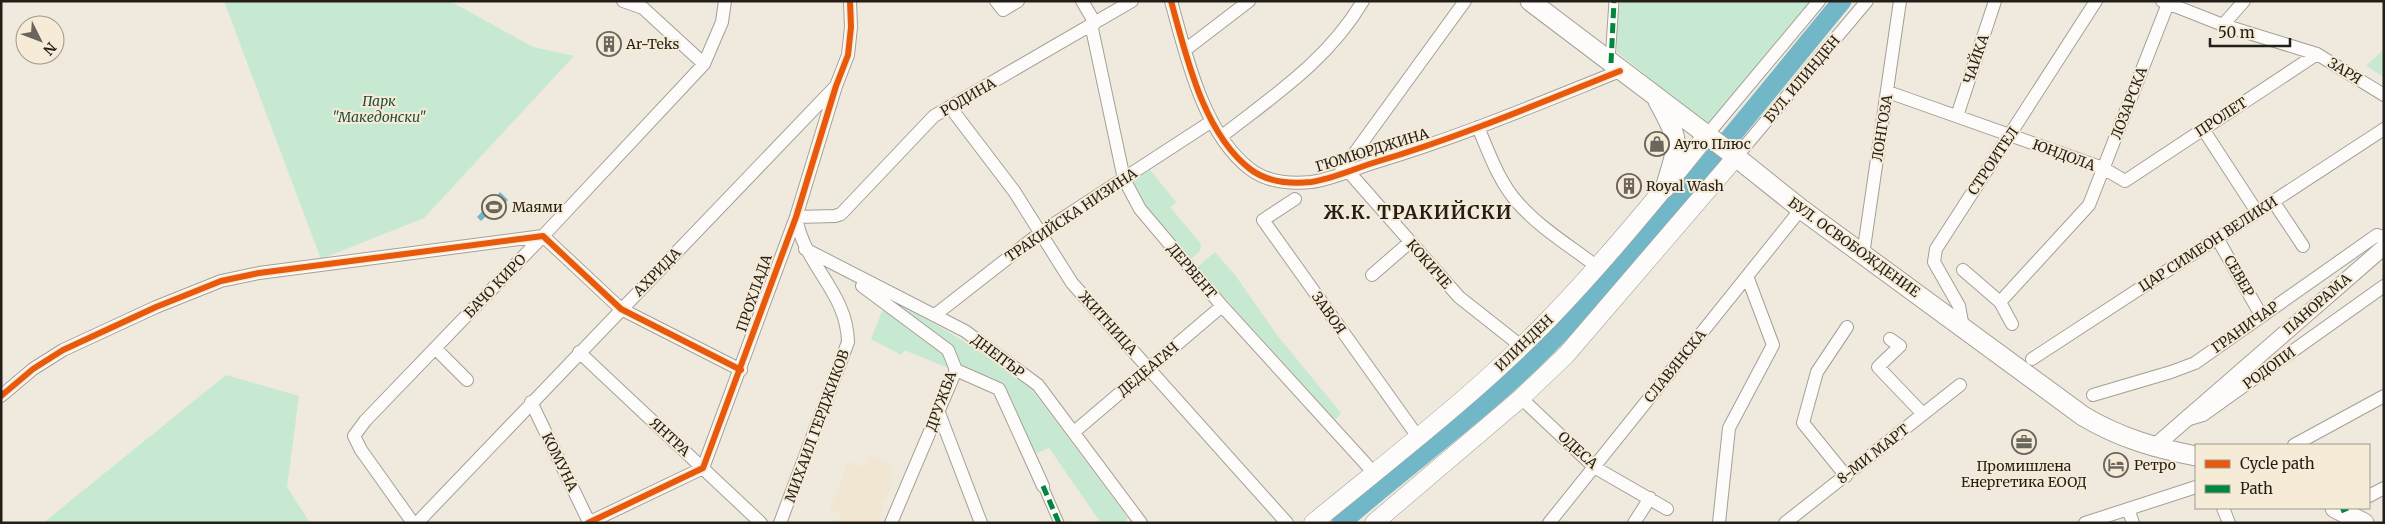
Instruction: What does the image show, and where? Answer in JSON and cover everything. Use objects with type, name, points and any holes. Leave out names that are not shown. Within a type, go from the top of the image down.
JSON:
[{"type":"main road","name":"БУЛ. ОСВОБОЖДЕНИЕ","points":[[1530,1],[1711,138],[1801,209],[2083,416],[2125,438],[2153,448],[2195,456]]},
{"type":"main road","points":[[1655,96],[1673,129],[1677,148],[1665,188]]},
{"type":"main road","name":"ИЛИНДЕН","points":[[1313,523],[1475,389],[1521,346],[1711,138]]},
{"type":"main road","points":[[1383,520],[1521,398],[1566,355],[1596,322],[1734,156]]},
{"type":"main road","points":[[2341,509],[2364,523]]},
{"type":"street","points":[[624,1],[643,8],[704,64]]},
{"type":"street","name":"БАЧО КИРО","points":[[415,523],[361,450],[354,436],[365,420],[543,236],[704,64],[722,22],[725,1]]},
{"type":"street","name":"ПРОХЛАДА","points":[[703,468],[741,370],[796,217],[836,86],[848,55],[851,27],[850,1]]},
{"type":"street","points":[[996,1],[1003,10],[1018,1]]},
{"type":"street","name":"ДЕРВЕНТ","points":[[1082,1],[1093,23],[1124,178],[1140,209],[1222,306],[1374,473]]},
{"type":"street","name":"РОДИНА","points":[[796,217],[835,216],[841,214],[934,116],[1132,1]]},
{"type":"street","name":"ГЮМЮРДЖИНА","points":[[1171,1],[1195,86],[1212,121],[1249,169],[1269,179],[1288,183],[1313,182],[1415,150],[1478,127],[1615,67]]},
{"type":"street","points":[[1185,50],[1249,1]]},
{"type":"street","points":[[1222,136],[1309,69],[1346,29],[1364,1]]},
{"type":"street","points":[[1344,172],[1465,1]]},
{"type":"street","points":[[1614,1],[1615,67]]},
{"type":"street","points":[[1711,138],[1819,1]]},
{"type":"street","name":"БУЛ. ИЛИНДЕН","points":[[1734,156],[1867,1]]},
{"type":"street","name":"ЛОНГОЗА","points":[[1863,254],[1900,1]]},
{"type":"street","name":"ЧАЙКА","points":[[1956,116],[1995,1]]},
{"type":"street","name":"СТРОИТЕЛ","points":[[1963,327],[1959,306],[1934,262],[1936,249],[2096,1]]},
{"type":"street","points":[[2223,25],[2244,1]]},
{"type":"street","name":"ЗАРЯ","points":[[2166,2],[2223,25],[2317,54],[2384,96]]},
{"type":"street","name":"ЛОЗАРСКА","points":[[2000,302],[2088,204],[2166,2]]},
{"type":"street","name":"ПРОЛЕТ","points":[[2125,180],[2317,54]]},
{"type":"street","name":"АХРИДА","points":[[415,523],[836,86]]},
{"type":"street","name":"ЮНДОЛА","points":[[1888,92],[2103,168],[2125,180]]},
{"type":"street","name":"ЖИТНИЦА","points":[[950,107],[1014,191],[1072,283],[1287,523]]},
{"type":"street","name":"ТРАКИЙСКА НИЗИНА","points":[[935,315],[1040,233],[1212,121]]},
{"type":"street","points":[[1478,127],[1498,171],[1516,202],[1532,217],[1596,266]]},
{"type":"street","points":[[2203,129],[2257,212]]},
{"type":"street","name":"ЦАР СИМЕОН ВЕЛИКИ","points":[[2032,359],[2384,130]]},
{"type":"street","name":"КОКИЧЕ","points":[[1344,172],[1459,297],[1521,346]]},
{"type":"street","name":"ЗАВОЯ","points":[[1295,199],[1263,220],[1418,437]]},
{"type":"street","points":[[2273,201],[2303,246]]},
{"type":"street","name":"СЛАВЯНСКА","points":[[1549,523],[1801,209]]},
{"type":"street","points":[[796,217],[806,249]]},
{"type":"street","name":"ГРАНИЧАР","points":[[2093,395],[2195,363],[2377,235],[2384,237]]},
{"type":"street","points":[[1,396],[32,369],[63,350],[156,307],[221,281],[259,273],[543,236],[622,309],[741,370]]},
{"type":"street","name":"СЕВЕР","points":[[2217,238],[2261,315]]},
{"type":"street","points":[[1372,275],[1410,242]]},
{"type":"street","name":"ПАНОРАМА","points":[[2184,421],[2384,248]]},
{"type":"street","name":"ДНЕПЪР","points":[[806,249],[838,268],[965,331],[1038,385],[1141,523]]},
{"type":"street","name":"МИХАИЛ ГЕРДЖИКОВ","points":[[780,523],[848,342],[848,324],[842,306],[806,249]]},
{"type":"street","name":"ДРУЖБА","points":[[838,268],[948,350],[956,370],[891,523]]},
{"type":"street","points":[[1963,270],[2000,302],[2012,324]]},
{"type":"street","points":[[1719,523],[1729,428],[1773,346],[1747,276]]},
{"type":"street","name":"РОДОПИ","points":[[2153,448],[2184,421],[2203,415],[2384,286]]},
{"type":"street","name":"ДЕДЕАГАЧ","points":[[1074,432],[1222,306]]},
{"type":"street","points":[[1846,476],[1803,423],[1817,372],[1847,327]]},
{"type":"street","points":[[1890,339],[1900,346],[1878,367],[1923,414]]},
{"type":"street","points":[[435,348],[467,380]]},
{"type":"street","name":"ЯНТРА","points":[[579,352],[761,523]]},
{"type":"street","name":"ДНЕПЪР","points":[[956,370],[999,389],[1043,486]]},
{"type":"street","name":"8-МИ МАРТ","points":[[1785,523],[1960,385]]},
{"type":"street","points":[[2296,444],[2384,396]]},
{"type":"street","name":"ОДЕСА","points":[[1521,398],[1594,467],[1667,508]]},
{"type":"street","name":"КОМУНА","points":[[531,402],[589,522]]},
{"type":"street","points":[[939,413],[981,523]]},
{"type":"street","points":[[589,522],[703,468]]},
{"type":"street","points":[[1043,486],[1059,523]]},
{"type":"street","points":[[2085,523],[2195,487]]},
{"type":"street","points":[[2370,495],[2384,488]]},
{"type":"street","points":[[1634,523],[1650,498]]},
{"type":"street","points":[[2128,509],[2134,523]]},
{"type":"street","points":[[2223,509],[2229,523]]},
{"type":"shaded area","points":[[869,455],[893,465],[888,477],[894,479],[885,502],[882,501],[881,505],[884,506],[877,523],[838,523],[841,515],[829,510],[849,461],[865,467]]},
{"type":"green space","name":"Парк \"Македонски\"","points":[[224,1],[450,1],[533,47],[574,56],[424,218],[321,259]]},
{"type":"green space","points":[[1621,1],[1813,1],[1709,126],[1617,52],[1617,21]]},
{"type":"green space","points":[[2384,49],[2384,77],[2366,66]]},
{"type":"green space","points":[[1150,170],[1176,202],[1170,207],[1201,244],[1200,251],[1191,259],[1145,205],[1133,181]]},
{"type":"green space","points":[[1215,252],[1235,275],[1277,335],[1341,413],[1335,420],[1197,267]]},
{"type":"green space","points":[[870,289],[949,332],[1027,383],[1128,518],[1123,523],[1101,523],[1049,448],[1035,454],[1004,384],[957,365]]},
{"type":"green space","points":[[884,306],[944,350],[948,368],[904,350],[901,355],[871,339]]},
{"type":"green space","points":[[226,375],[299,396],[287,487],[310,523],[43,523]]},
{"type":"water","name":"Маями","points":[[500,192],[508,200],[491,218],[487,215],[481,221],[477,217]]},
{"type":"waterway","points":[[1341,523],[1479,409],[1533,361],[1558,335],[1667,213],[1842,1]]},
{"type":"marked path","points":[[1611,63],[1614,1]]},
{"type":"marked path","points":[[1043,486],[1059,523]]},
{"type":"marked path","points":[[2341,511],[2346,509]]},
{"type":"cycle path","points":[[588,523],[703,468],[796,217],[836,86],[848,55],[851,27],[850,1]]},
{"type":"cycle path","points":[[1171,1],[1198,92],[1220,135],[1234,154],[1250,169],[1264,177],[1279,181],[1311,182],[1336,176],[1469,131],[1620,71]]},
{"type":"cycle path","points":[[1,396],[33,369],[63,350],[156,307],[221,281],[259,273],[543,236],[621,309],[741,370]]},
{"type":"place","name":"Ar-Teks","points":[[609,44]]},
{"type":"place","name":"Ауто Плюс","points":[[1657,144]]},
{"type":"place","name":"Royal Wash","points":[[1629,186]]},
{"type":"place","name":"Маями","points":[[494,207]]},
{"type":"place","name":"Промишлена Енергетика ЕООД","points":[[2024,442]]},
{"type":"place","name":"Ретро","points":[[2116,465]]},
{"type":"district","name":"Ж.К. ТРАКИЙСКИ","points":[[1418,212]]}]
